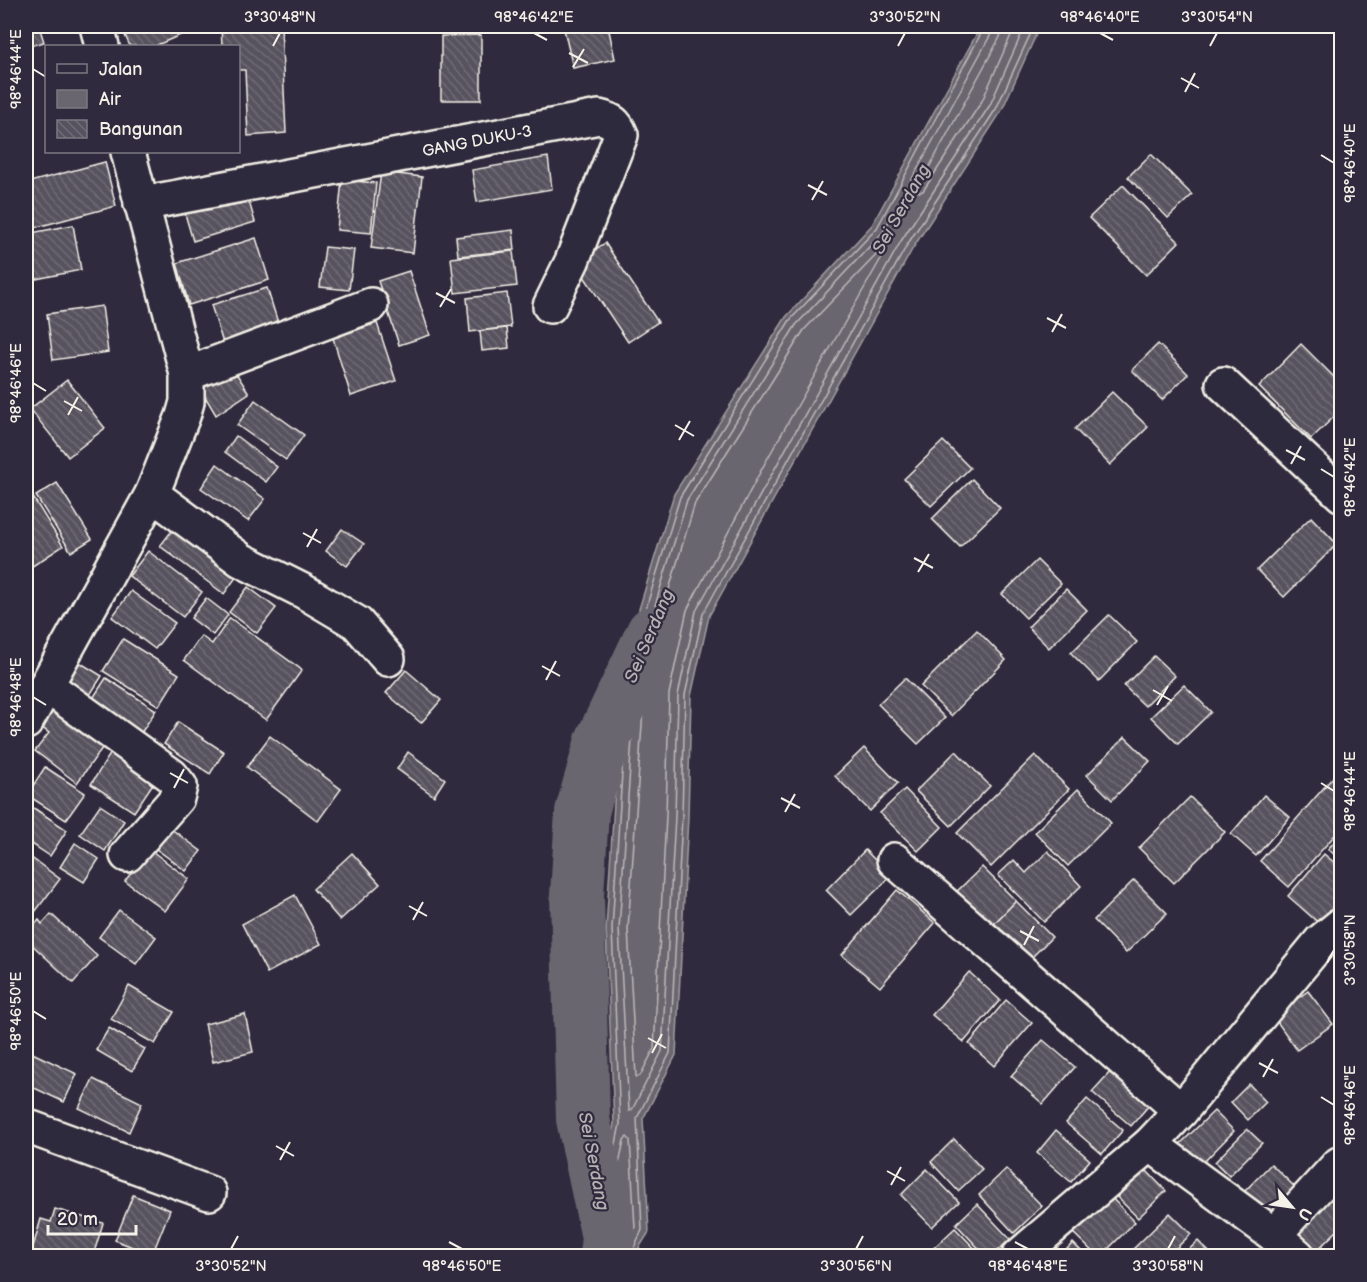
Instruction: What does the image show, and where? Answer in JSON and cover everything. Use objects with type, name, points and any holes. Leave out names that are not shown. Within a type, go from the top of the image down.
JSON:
[{"type":"street","points":[[97,26],[102,45]]},
{"type":"street","name":"GANG DUKU-3","points":[[141,204],[599,117],[609,119],[617,125],[621,135],[572,261],[550,306]]},
{"type":"street","points":[[26,722],[152,494],[187,402],[187,374],[128,153]]},
{"type":"street","points":[[187,374],[371,305]]},
{"type":"street","points":[[1223,384],[1341,495]]},
{"type":"street","points":[[152,494],[241,560],[303,591],[357,623],[388,659]]},
{"type":"street","points":[[47,686],[172,776],[180,786],[177,798],[127,855]]},
{"type":"street","points":[[894,860],[1181,1111]]},
{"type":"street","points":[[1019,1257],[1150,1144],[1181,1111],[1321,940],[1341,924]]},
{"type":"street","points":[[26,1126],[209,1193]]},
{"type":"street","points":[[1150,1144],[1274,1235],[1298,1257]]},
{"type":"street","points":[[1274,1235],[1339,1164]]},
{"type":"water","points":[[981,26],[1040,26],[1001,112],[913,248],[709,616],[691,696],[688,817],[676,1055],[643,1119],[649,1232],[634,1256],[587,1256],[614,1124],[606,929],[623,662],[674,494],[786,317],[872,225]]},
{"type":"building","points":[[26,26],[39,26],[44,42],[26,47]]},
{"type":"building","points":[[130,26],[199,27],[157,45],[130,45],[122,29]]},
{"type":"building","points":[[221,26],[281,26],[286,133],[248,136],[245,70],[240,70],[240,45],[222,45]]},
{"type":"building","points":[[579,26],[608,26],[615,59],[573,68],[564,29]]},
{"type":"building","points":[[481,35],[481,100],[441,100],[441,36]]},
{"type":"building","points":[[1151,154],[1192,195],[1168,218],[1128,177]]},
{"type":"building","points":[[548,157],[552,189],[477,202],[472,170]]},
{"type":"building","points":[[105,162],[116,206],[26,230],[26,183]]},
{"type":"building","points":[[381,172],[422,177],[413,253],[371,248]]},
{"type":"building","points":[[342,180],[376,183],[371,233],[337,230]]},
{"type":"building","points":[[1123,185],[1179,242],[1146,275],[1089,218]]},
{"type":"building","points":[[245,188],[255,222],[193,241],[183,207]]},
{"type":"building","points":[[73,225],[81,270],[26,281],[26,234]]},
{"type":"building","points":[[513,230],[515,250],[458,256],[456,237]]},
{"type":"building","points":[[256,238],[269,280],[189,305],[177,263]]},
{"type":"building","points":[[605,243],[658,322],[628,342],[575,263]]},
{"type":"building","points":[[325,247],[354,250],[349,290],[320,287]]},
{"type":"building","points":[[513,251],[517,286],[455,293],[451,258]]},
{"type":"building","points":[[409,271],[430,335],[399,345],[378,281]]},
{"type":"building","points":[[267,288],[279,326],[223,343],[211,305]]},
{"type":"building","points":[[507,293],[511,327],[470,332],[467,298]]},
{"type":"building","points":[[102,306],[108,352],[53,360],[47,314]]},
{"type":"building","points":[[377,323],[396,381],[351,396],[333,338]]},
{"type":"building","points":[[507,328],[509,348],[482,351],[480,331]]},
{"type":"building","points":[[1158,344],[1188,374],[1162,400],[1132,370]]},
{"type":"building","points":[[1301,344],[1342,385],[1342,409],[1311,439],[1259,387]]},
{"type":"building","points":[[232,367],[249,393],[216,415],[200,388]]},
{"type":"building","points":[[67,380],[105,428],[68,457],[30,409]]},
{"type":"building","points":[[1112,392],[1148,427],[1110,465],[1075,429]]},
{"type":"building","points":[[255,400],[304,435],[286,460],[237,425]]},
{"type":"building","points":[[236,436],[277,467],[266,482],[225,452]]},
{"type":"building","points":[[943,441],[970,468],[931,506],[904,479]]},
{"type":"building","points":[[217,464],[265,499],[248,521],[201,488]]},
{"type":"building","points":[[972,479],[1000,508],[960,547],[932,519]]},
{"type":"building","points":[[57,483],[92,539],[71,552],[36,496]]},
{"type":"building","points":[[26,486],[63,546],[28,569],[26,566]]},
{"type":"building","points":[[1311,517],[1337,544],[1284,597],[1257,570]]},
{"type":"building","points":[[177,524],[240,572],[224,594],[160,546]]},
{"type":"building","points":[[342,529],[364,544],[347,566],[326,551]]},
{"type":"building","points":[[148,551],[202,592],[183,617],[129,576]]},
{"type":"building","points":[[1037,560],[1061,584],[1026,618],[1002,594]]},
{"type":"building","points":[[248,587],[276,608],[257,633],[229,612]]},
{"type":"building","points":[[1066,589],[1087,610],[1049,648],[1028,627]]},
{"type":"building","points":[[131,591],[175,623],[155,649],[112,617]]},
{"type":"building","points":[[206,598],[228,615],[213,635],[191,618]]},
{"type":"building","points":[[1109,615],[1137,642],[1099,681],[1071,653]]},
{"type":"building","points":[[230,618],[302,670],[266,720],[184,660],[201,636],[212,644]]},
{"type":"building","points":[[977,630],[1006,660],[951,716],[921,686]]},
{"type":"building","points":[[123,639],[179,674],[159,706],[103,671]]},
{"type":"building","points":[[1154,656],[1175,676],[1145,706],[1124,686]]},
{"type":"building","points":[[74,659],[102,676],[84,704],[56,687]]},
{"type":"building","points":[[406,670],[441,700],[421,723],[386,693]]},
{"type":"building","points":[[106,678],[156,710],[136,741],[86,709]]},
{"type":"building","points":[[905,678],[945,718],[918,744],[878,704]]},
{"type":"building","points":[[1184,685],[1211,712],[1178,744],[1151,717]]},
{"type":"building","points":[[56,707],[105,744],[77,783],[35,751],[49,733],[41,727]]},
{"type":"building","points":[[178,722],[224,752],[210,774],[164,744]]},
{"type":"building","points":[[270,736],[341,789],[318,821],[247,767]]},
{"type":"building","points":[[1125,737],[1150,761],[1112,800],[1087,775]]},
{"type":"building","points":[[116,745],[160,773],[134,812],[91,784]]},
{"type":"building","points":[[864,748],[898,783],[870,811],[835,776]]},
{"type":"building","points":[[956,751],[990,786],[951,826],[916,791]]},
{"type":"building","points":[[408,752],[445,779],[434,796],[397,769]]},
{"type":"building","points":[[1035,755],[1069,789],[991,867],[957,833]]},
{"type":"building","points":[[45,767],[85,793],[66,820],[27,795]]},
{"type":"building","points":[[1334,776],[1342,783],[1342,827],[1289,887],[1260,861]]},
{"type":"building","points":[[905,789],[942,827],[918,851],[880,813]]},
{"type":"building","points":[[1078,789],[1111,823],[1068,866],[1035,832]]},
{"type":"building","points":[[1264,795],[1290,817],[1256,856],[1231,834]]},
{"type":"building","points":[[1190,797],[1225,832],[1174,883],[1139,848]]},
{"type":"building","points":[[26,803],[67,830],[50,856],[26,840]]},
{"type":"building","points":[[100,805],[124,821],[105,851],[80,834]]},
{"type":"building","points":[[170,828],[201,851],[186,871],[155,848]]},
{"type":"building","points":[[1342,833],[1342,861],[1328,849]]},
{"type":"building","points":[[75,843],[99,859],[84,882],[60,867]]},
{"type":"building","points":[[149,849],[189,879],[165,911],[125,881]]},
{"type":"building","points":[[865,850],[891,876],[851,915],[826,890]]},
{"type":"building","points":[[1048,851],[1081,886],[1044,922],[998,875],[1014,860],[1026,873]]},
{"type":"building","points":[[352,853],[380,884],[340,920],[313,889]]},
{"type":"building","points":[[26,854],[60,879],[35,912],[26,906]]},
{"type":"building","points":[[1324,854],[1342,869],[1342,906],[1323,927],[1288,896]]},
{"type":"building","points":[[982,867],[1016,901],[986,932],[951,897]]},
{"type":"building","points":[[1134,880],[1167,913],[1126,953],[1094,920]]},
{"type":"building","points":[[897,890],[935,923],[880,987],[842,955]]},
{"type":"building","points":[[295,895],[321,944],[267,973],[242,924]]},
{"type":"building","points":[[1016,901],[1052,937],[1021,968],[986,932]]},
{"type":"building","points":[[119,910],[156,937],[136,964],[99,937]]},
{"type":"building","points":[[51,914],[97,956],[73,983],[26,939],[26,934],[39,920],[42,924]]},
{"type":"building","points":[[969,972],[1000,1000],[964,1042],[932,1015]]},
{"type":"building","points":[[129,986],[174,1012],[155,1044],[111,1019]]},
{"type":"building","points":[[1308,991],[1333,1024],[1297,1050],[1273,1016]]},
{"type":"building","points":[[1006,1000],[1032,1023],[994,1066],[969,1044]]},
{"type":"building","points":[[245,1014],[253,1052],[213,1062],[205,1024]]},
{"type":"building","points":[[109,1028],[145,1049],[132,1071],[96,1050]]},
{"type":"building","points":[[1043,1040],[1075,1067],[1043,1104],[1011,1076]]},
{"type":"building","points":[[26,1050],[77,1074],[64,1102],[26,1084]]},
{"type":"building","points":[[1111,1071],[1150,1104],[1131,1126],[1092,1092]]},
{"type":"building","points":[[93,1079],[142,1103],[129,1132],[79,1108]]},
{"type":"building","points":[[1249,1084],[1266,1102],[1248,1120],[1231,1102]]},
{"type":"building","points":[[1087,1099],[1123,1130],[1102,1154],[1066,1123]]},
{"type":"building","points":[[1214,1111],[1234,1131],[1200,1166],[1179,1145]]},
{"type":"building","points":[[1247,1129],[1262,1143],[1229,1176],[1215,1162]]},
{"type":"building","points":[[1056,1130],[1090,1160],[1071,1182],[1037,1153]]},
{"type":"building","points":[[954,1139],[982,1169],[958,1191],[931,1162]]},
{"type":"building","points":[[1271,1164],[1300,1192],[1269,1223],[1241,1195]]},
{"type":"building","points":[[927,1169],[959,1202],[932,1227],[901,1195]]},
{"type":"building","points":[[1006,1169],[1042,1206],[1014,1233],[979,1195]]},
{"type":"building","points":[[1145,1169],[1166,1191],[1138,1218],[1117,1197]]},
{"type":"building","points":[[1327,1189],[1342,1204],[1342,1226],[1311,1256],[1280,1236]]},
{"type":"building","points":[[1106,1192],[1135,1222],[1101,1256],[1097,1256],[1069,1229]]},
{"type":"building","points":[[133,1195],[170,1210],[152,1255],[115,1240]]},
{"type":"building","points":[[977,1204],[1010,1239],[993,1256],[986,1256],[956,1224]]},
{"type":"building","points":[[55,1209],[103,1223],[93,1256],[31,1254],[41,1219],[51,1222]]},
{"type":"building","points":[[1170,1213],[1191,1234],[1168,1256],[1126,1256]]},
{"type":"building","points":[[955,1228],[982,1256],[925,1256]]},
{"type":"building","points":[[1198,1241],[1213,1256],[1182,1256]]},
{"type":"building","points":[[1073,1243],[1086,1256],[1060,1256]]},
{"type":"waterway","name":"Sei Serdang","points":[[606,1256],[608,1237],[583,1119],[577,895],[582,812],[602,741],[653,633]]}]
